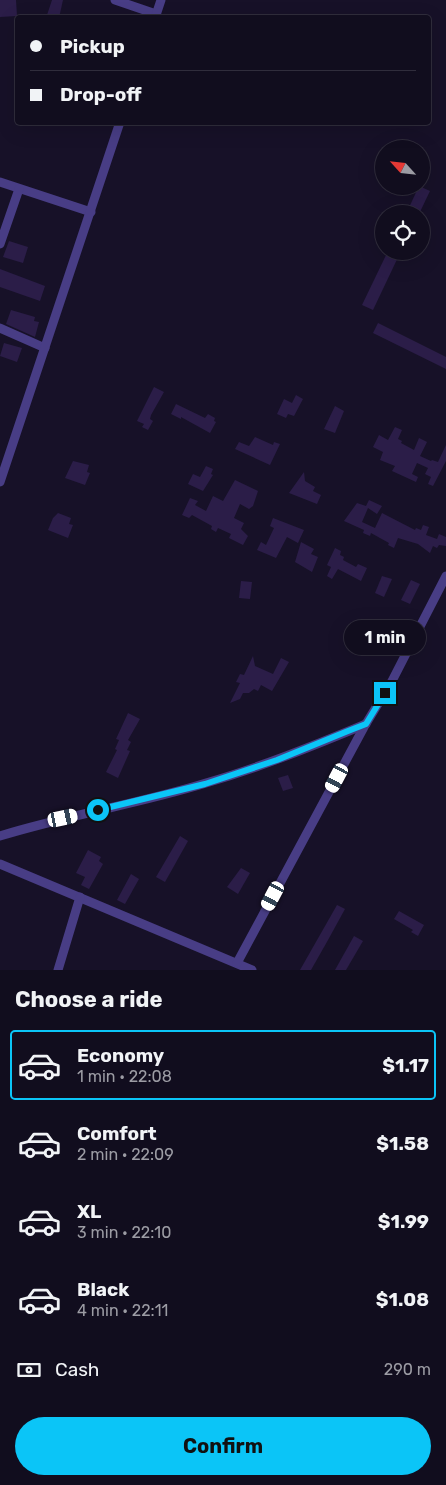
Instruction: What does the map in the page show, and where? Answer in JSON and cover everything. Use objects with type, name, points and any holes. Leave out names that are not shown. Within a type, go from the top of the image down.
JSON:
[{"type":"street","points":[[114,0],[153,15]]},
{"type":"street","points":[[156,15],[161,0]]},
{"type":"street","points":[[0,482],[2,469],[45,348],[119,125]]},
{"type":"street","points":[[0,182],[91,212]]},
{"type":"street","points":[[0,244],[19,188]]},
{"type":"street","points":[[0,328],[45,348]]},
{"type":"street","points":[[237,963],[366,724],[392,681],[446,576]]},
{"type":"street","points":[[0,836],[46,822],[205,784],[277,760],[366,724]]},
{"type":"street","points":[[0,864],[252,970]]},
{"type":"street","points":[[58,970],[80,897]]},
{"type":"building","points":[[0,0],[16,0],[17,15],[0,17]]},
{"type":"building","points":[[52,0],[63,0],[60,15],[47,15]]},
{"type":"building","points":[[415,195],[428,195],[423,205],[410,205]]},
{"type":"building","points":[[9,241],[28,247],[23,263],[3,257]]},
{"type":"building","points":[[384,260],[397,260],[373,310],[362,305]]},
{"type":"building","points":[[0,269],[45,286],[40,301],[0,287]]},
{"type":"building","points":[[11,310],[35,317],[34,321],[39,322],[35,337],[6,324]]},
{"type":"building","points":[[378,323],[446,357],[446,369],[373,333]]},
{"type":"building","points":[[4,343],[22,348],[17,362],[0,356]]},
{"type":"building","points":[[154,387],[164,392],[151,415],[150,419],[153,421],[148,430],[142,427],[144,424],[137,421]]},
{"type":"building","points":[[296,395],[303,399],[294,416],[288,414],[286,418],[277,414],[284,399],[292,403]]},
{"type":"building","points":[[176,404],[205,418],[208,414],[215,418],[214,421],[216,422],[210,433],[181,417],[181,419],[171,414]]},
{"type":"building","points":[[335,406],[344,411],[335,433],[324,429]]},
{"type":"building","points":[[395,427],[402,430],[398,439],[402,441],[401,443],[414,450],[419,438],[427,442],[420,456],[431,461],[438,462],[446,445],[446,461],[433,486],[428,484],[431,477],[425,474],[428,468],[417,463],[412,474],[418,477],[416,482],[392,471],[395,466],[380,460],[383,452],[373,447],[379,435],[388,440]]},
{"type":"building","points":[[255,437],[273,445],[274,442],[280,444],[270,465],[235,449],[239,442],[249,446]]},
{"type":"building","points":[[73,461],[89,465],[87,472],[90,473],[85,485],[65,478]]},
{"type":"building","points":[[206,466],[213,469],[211,474],[213,475],[203,491],[188,484],[193,474],[200,477]]},
{"type":"building","points":[[304,472],[305,481],[315,487],[313,491],[321,495],[317,504],[289,493]]},
{"type":"building","points":[[235,480],[258,491],[253,506],[249,509],[240,504],[234,518],[244,523],[241,529],[248,536],[243,545],[229,538],[231,534],[218,528],[216,532],[211,529],[212,526],[192,515],[189,518],[182,515],[190,498],[198,501],[195,505],[206,511],[213,496],[223,501]]},
{"type":"building","points":[[369,500],[382,506],[377,514],[368,508],[362,522],[375,528],[382,513],[415,530],[416,528],[421,530],[423,525],[429,527],[426,535],[437,539],[439,534],[446,537],[446,546],[439,545],[437,548],[433,546],[430,553],[418,544],[398,538],[394,548],[371,533],[370,536],[363,533],[364,530],[344,521],[357,503],[366,506]]},
{"type":"building","points":[[58,513],[71,518],[69,524],[73,525],[68,538],[48,530],[53,518]]},
{"type":"building","points":[[273,518],[304,530],[298,543],[287,537],[276,558],[257,550],[261,542],[266,545],[274,528],[270,526]]},
{"type":"building","points":[[301,542],[314,549],[311,554],[318,557],[312,572],[295,562]]},
{"type":"building","points":[[335,548],[341,551],[340,555],[344,557],[343,560],[356,567],[358,564],[367,568],[361,581],[338,569],[332,579],[327,576],[331,567],[327,565]]},
{"type":"building","points":[[382,576],[392,579],[384,597],[375,593]]},
{"type":"building","points":[[411,580],[420,584],[410,604],[401,600]]},
{"type":"building","points":[[241,581],[252,582],[250,599],[239,598]]},
{"type":"building","points":[[253,656],[255,666],[273,674],[281,658],[289,662],[272,691],[261,685],[258,691],[254,689],[249,693],[243,693],[240,699],[230,703],[240,683],[236,682],[240,674],[244,675]]},
{"type":"building","points":[[128,713],[140,719],[128,740],[131,742],[127,750],[130,751],[118,778],[106,772],[117,750],[115,749],[119,740],[116,739]]},
{"type":"building","points":[[288,775],[293,788],[283,791],[278,778]]},
{"type":"building","points":[[180,836],[188,841],[165,882],[156,877]]},
{"type":"building","points":[[88,850],[101,857],[99,861],[103,864],[89,889],[81,885],[85,877],[76,873]]},
{"type":"building","points":[[241,868],[250,873],[238,894],[227,887]]},
{"type":"building","points":[[131,874],[139,879],[125,904],[117,900]]},
{"type":"building","points":[[337,905],[345,909],[311,970],[300,970]]},
{"type":"building","points":[[399,911],[424,925],[418,936],[411,932],[413,930],[394,919]]},
{"type":"building","points":[[354,936],[363,941],[346,970],[335,970]]},
{"type":"route","points":[[98,810],[205,784],[277,760],[366,724],[385,693]]}]
